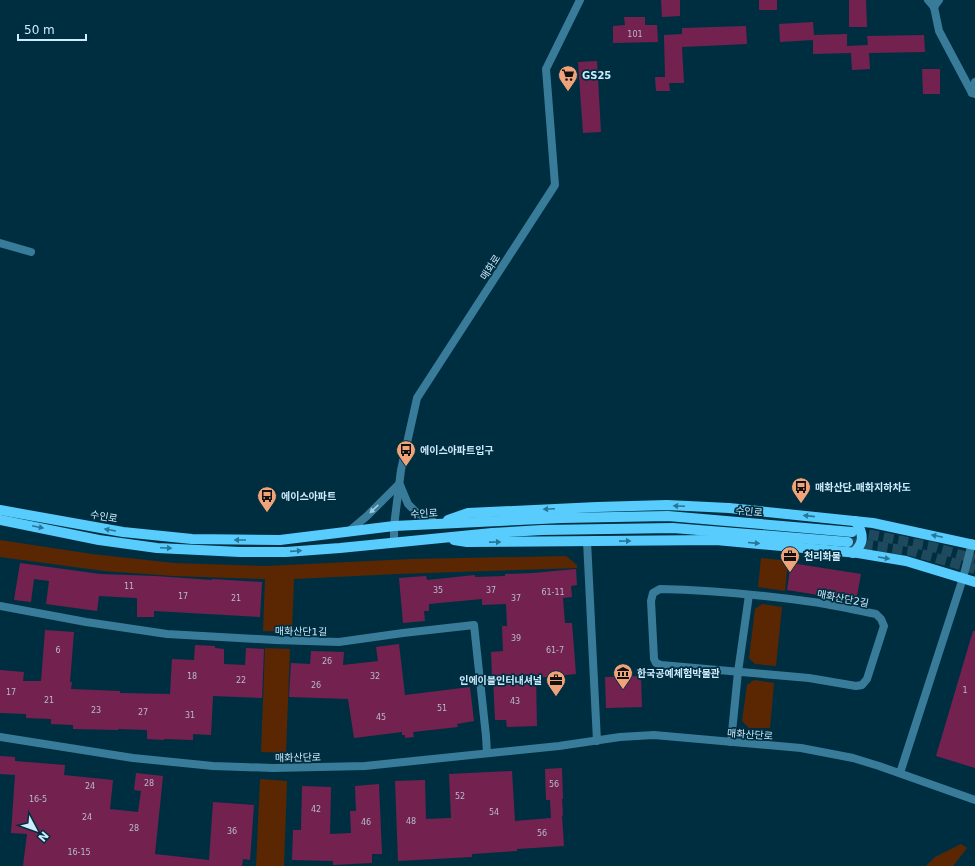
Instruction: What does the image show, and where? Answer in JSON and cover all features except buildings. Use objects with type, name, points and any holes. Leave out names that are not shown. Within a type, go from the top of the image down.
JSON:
[{"type":"main road","points":[[438,524],[468,513],[667,505],[729,508],[873,523],[973,544]]},
{"type":"main road","name":"수인로","points":[[0,510],[123,532],[192,539],[280,540],[394,526],[562,518],[668,516],[852,532]]},
{"type":"main road","points":[[0,520],[99,540],[157,548],[240,552],[286,552],[492,533],[542,530],[673,528],[848,542]]},
{"type":"main road","points":[[853,553],[859,548],[862,539],[861,529],[856,521]]},
{"type":"main road","points":[[442,538],[467,542],[716,540],[853,553],[906,562],[975,582]]},
{"type":"street","name":"매화로","points":[[394,543],[394,526],[401,470],[417,398],[556,185],[546,69],[580,0]]},
{"type":"street","points":[[928,0],[936,4],[939,30],[973,94]]},
{"type":"street","points":[[973,94],[975,82]]},
{"type":"street","points":[[0,243],[31,252]]},
{"type":"street","points":[[348,532],[399,484],[408,504],[417,513],[438,524]]},
{"type":"street","points":[[588,541],[597,741]]},
{"type":"street","points":[[900,773],[973,544]]},
{"type":"street","name":"매화산단2길","points":[[660,589],[687,590],[814,602],[876,614],[881,619],[884,626],[867,679],[862,685],[856,686],[808,678],[738,672],[662,665],[656,663],[654,659],[651,601],[653,593],[660,589]]},
{"type":"street","points":[[731,742],[748,595]]},
{"type":"street","name":"매화산단1길","points":[[0,606],[86,622],[167,634],[275,640],[339,642],[403,633],[474,626],[487,754]]},
{"type":"street","name":"매화산단로","points":[[0,737],[133,758],[212,766],[274,768],[365,766],[559,746],[620,737],[654,735],[801,748],[853,758],[975,800]]},
{"type":"shaded area","points":[[0,540],[92,554],[174,563],[265,566],[412,559],[566,556],[577,565],[577,568],[294,579],[292,632],[263,631],[265,579],[173,576],[104,571],[0,557]]},
{"type":"shaded area","points":[[761,558],[788,561],[785,591],[758,587]]},
{"type":"shaded area","points":[[762,604],[782,607],[776,666],[755,664],[749,658],[755,609]]},
{"type":"shaded area","points":[[265,648],[290,649],[286,753],[261,752]]},
{"type":"shaded area","points":[[754,680],[774,683],[770,728],[749,728],[742,721],[747,685]]},
{"type":"shaded area","points":[[260,779],[287,781],[284,866],[256,866]]},
{"type":"shaded area","points":[[961,844],[967,848],[953,866],[926,866],[935,857]]},
{"type":"tunnel","points":[[854,532],[933,547],[975,559]]},
{"type":"tunnel","points":[[848,542],[911,551],[975,569]]},
{"type":"place","name":"GS25","points":[[568,92]]},
{"type":"place","name":"에이스아파트입구","points":[[406,467]]},
{"type":"place","name":"매화산단.매화지하차도","points":[[801,504]]},
{"type":"place","name":"에이스아파트","points":[[267,513]]},
{"type":"place","name":"천리화물","points":[[790,573]]},
{"type":"place","name":"한국공예체험박물관","points":[[623,690]]},
{"type":"place","name":"인에이블인터내셔널","points":[[556,697]]}]
